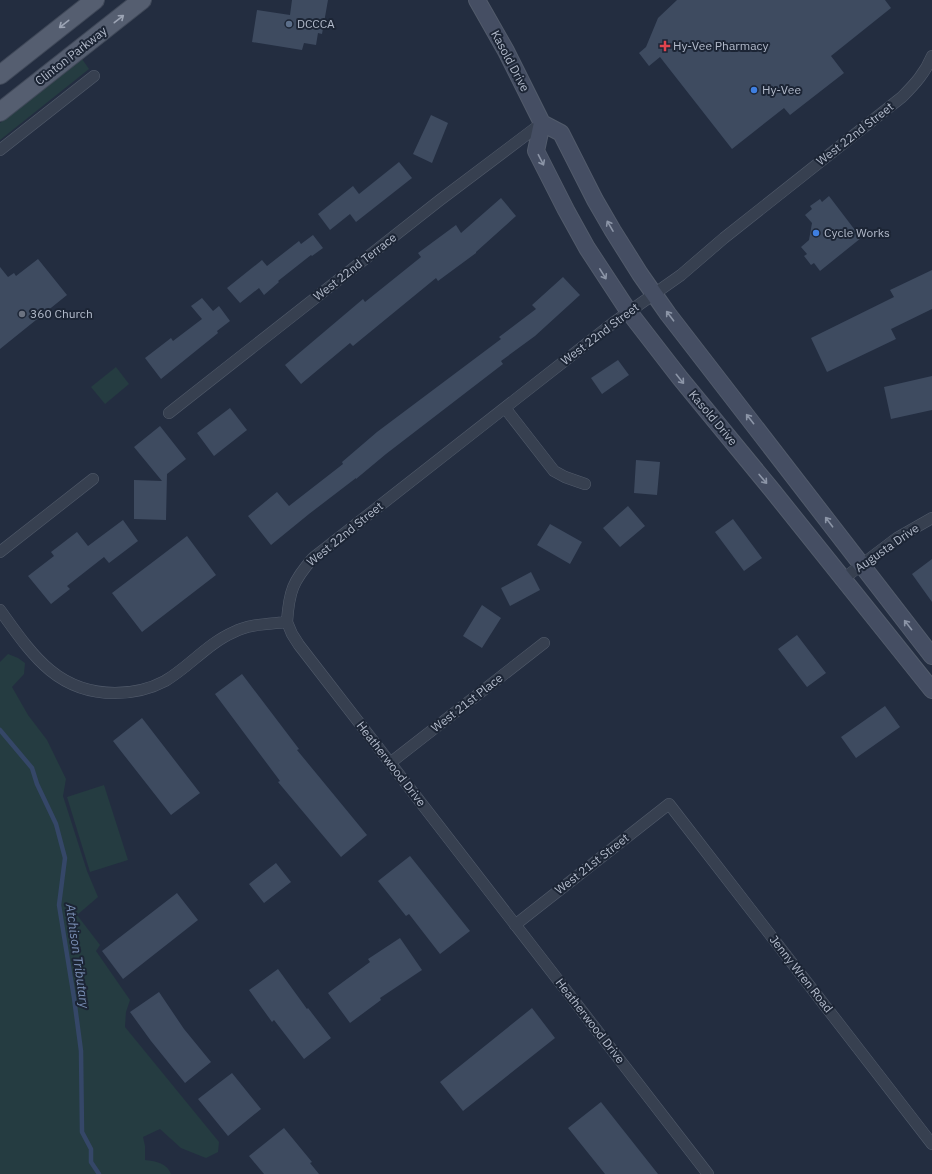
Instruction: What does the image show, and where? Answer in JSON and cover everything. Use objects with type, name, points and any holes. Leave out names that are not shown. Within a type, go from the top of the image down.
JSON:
[{"type":"main road","points":[[0,75],[95,0]]},
{"type":"main road","name":"Clinton Parkway","points":[[0,112],[142,0]]},
{"type":"main road","name":"Kasold Drive","points":[[477,0],[506,51],[542,123],[536,151],[587,248],[629,312],[680,378],[932,690]]},
{"type":"main road","points":[[542,123],[561,133],[613,230],[640,274],[668,314],[932,656]]},
{"type":"street","name":"West 22nd Street","points":[[287,622],[288,600],[292,586],[300,573],[313,558],[629,312],[681,275],[724,238],[902,97],[920,77],[932,56]]},
{"type":"street","points":[[0,150],[94,76]]},
{"type":"street","name":"West 22nd Terrace","points":[[169,413],[434,205],[542,123]]},
{"type":"street","points":[[505,408],[554,471],[584,484]]},
{"type":"street","points":[[0,552],[93,479]]},
{"type":"street","name":"Augusta Drive","points":[[843,579],[897,538],[932,518]]},
{"type":"street","points":[[0,610],[44,666],[58,677],[71,684],[102,693],[124,693],[144,689],[164,682],[234,631],[249,627],[287,622]]},
{"type":"street","name":"Heatherwood Drive","points":[[287,622],[299,645],[708,1174]]},
{"type":"street","name":"West 21st Place","points":[[390,763],[544,643]]},
{"type":"street","name":"West 21st Street","points":[[515,925],[669,804]]},
{"type":"street","name":"Jenny Wren Road","points":[[669,804],[932,1144]]},
{"type":"green space","points":[[82,59],[89,69],[0,140],[0,123]]},
{"type":"green space","points":[[116,367],[129,384],[105,404],[91,387]]},
{"type":"green space","points":[[8,654],[25,663],[24,674],[12,687],[28,715],[47,740],[66,779],[63,796],[87,871],[98,897],[77,915],[100,945],[96,951],[130,1000],[126,1012],[125,1027],[219,1142],[218,1152],[206,1158],[181,1148],[160,1129],[143,1137],[145,1146],[145,1160],[164,1165],[171,1174],[0,1174],[0,662]]},
{"type":"green space","points":[[104,785],[128,860],[90,872],[67,797]]},
{"type":"building","name":"DCCCA","points":[[292,0],[328,0],[322,34],[318,33],[316,45],[304,43],[302,50],[252,42],[257,10],[290,15]]},
{"type":"building","name":"Hy-Vee","points":[[677,0],[885,0],[891,8],[831,56],[844,73],[790,115],[784,108],[732,149],[660,57],[649,66],[639,53],[646,47],[658,18]]},
{"type":"building","points":[[431,115],[448,123],[432,163],[413,154]]},
{"type":"building","points":[[399,162],[412,178],[356,222],[350,214],[330,230],[318,214],[353,186],[359,194]]},
{"type":"building","points":[[829,196],[861,238],[820,271],[814,263],[811,265],[804,256],[807,254],[801,247],[809,240],[812,223],[805,215],[812,209],[810,206],[820,199],[822,202]]},
{"type":"building","points":[[501,198],[516,216],[476,253],[438,281],[436,278],[353,346],[350,343],[301,384],[285,365],[363,299],[365,302],[421,257],[418,253],[456,225],[461,233]]},
{"type":"building","points":[[313,235],[323,248],[312,256],[311,255],[278,281],[279,282],[264,295],[259,288],[240,303],[227,288],[262,260],[267,266],[299,241],[301,244]]},
{"type":"building","name":"360 Church","points":[[38,259],[67,295],[0,349],[0,267],[8,277],[14,273],[16,276]]},
{"type":"building","points":[[932,270],[932,309],[891,329],[896,339],[827,372],[811,338],[894,297],[890,290]]},
{"type":"building","points":[[563,277],[580,295],[535,336],[501,361],[503,364],[271,545],[248,516],[277,492],[289,506],[343,464],[342,462],[377,432],[501,339],[499,337],[536,309],[532,305]]},
{"type":"building","points":[[202,298],[213,311],[219,306],[230,321],[217,331],[218,333],[161,379],[145,358],[171,338],[173,341],[202,319],[191,306]]},
{"type":"building","points":[[618,360],[629,375],[602,394],[591,378]]},
{"type":"building","points":[[932,376],[932,410],[891,419],[884,387]]},
{"type":"building","points":[[230,408],[247,430],[214,456],[197,433]]},
{"type":"building","points":[[160,426],[186,459],[167,474],[166,520],[134,519],[134,480],[162,481],[134,447]]},
{"type":"building","points":[[636,460],[660,462],[657,495],[634,493]]},
{"type":"building","points":[[628,506],[645,526],[620,547],[603,528]]},
{"type":"building","points":[[733,519],[762,558],[744,571],[715,532]]},
{"type":"building","points":[[123,520],[138,541],[109,563],[104,557],[67,586],[70,589],[51,604],[28,576],[54,556],[51,552],[77,532],[88,546]]},
{"type":"building","points":[[550,524],[582,542],[570,564],[537,545]]},
{"type":"building","points":[[187,536],[216,575],[142,632],[112,593]]},
{"type":"building","points":[[932,559],[932,602],[912,574]]},
{"type":"building","points":[[531,572],[540,590],[510,606],[501,588]]},
{"type":"building","points":[[482,605],[501,618],[482,648],[463,636]]},
{"type":"building","points":[[797,635],[826,673],[807,687],[778,649]]},
{"type":"building","points":[[242,674],[299,749],[297,750],[367,835],[341,857],[278,782],[280,781],[215,694]]},
{"type":"building","points":[[885,706],[900,727],[856,758],[841,737]]},
{"type":"building","points":[[142,718],[200,793],[171,815],[113,741]]},
{"type":"building","points":[[410,856],[470,931],[440,954],[409,914],[406,916],[378,881]]},
{"type":"building","points":[[276,863],[291,882],[264,903],[249,884]]},
{"type":"building","points":[[177,893],[198,920],[123,979],[102,951]]},
{"type":"building","points":[[400,938],[422,970],[380,998],[381,1000],[350,1023],[328,993],[370,962],[368,959]]},
{"type":"building","points":[[278,969],[307,1009],[308,1008],[331,1038],[304,1059],[274,1020],[272,1022],[249,990]]},
{"type":"building","points":[[159,992],[184,1029],[211,1062],[185,1083],[130,1012]]},
{"type":"building","points":[[532,1008],[555,1038],[463,1111],[440,1082]]},
{"type":"building","points":[[232,1073],[261,1109],[228,1136],[198,1099]]},
{"type":"building","points":[[601,1102],[658,1174],[605,1174],[568,1128]]},
{"type":"building","points":[[284,1128],[312,1162],[310,1163],[319,1174],[264,1174],[249,1156]]},
{"type":"waterway","name":"Atchison Tributary","points":[[0,730],[32,768],[37,784],[56,824],[65,858],[59,905],[81,1051],[82,1132],[91,1149],[91,1162],[99,1174]]},
{"type":"place","name":"DCCCA","points":[[289,24]]},
{"type":"place","name":"Hy-Vee Pharmacy","points":[[665,46]]},
{"type":"place","name":"Hy-Vee","points":[[754,90]]},
{"type":"place","name":"Cycle Works","points":[[816,233]]},
{"type":"place","name":"360 Church","points":[[22,314]]}]
